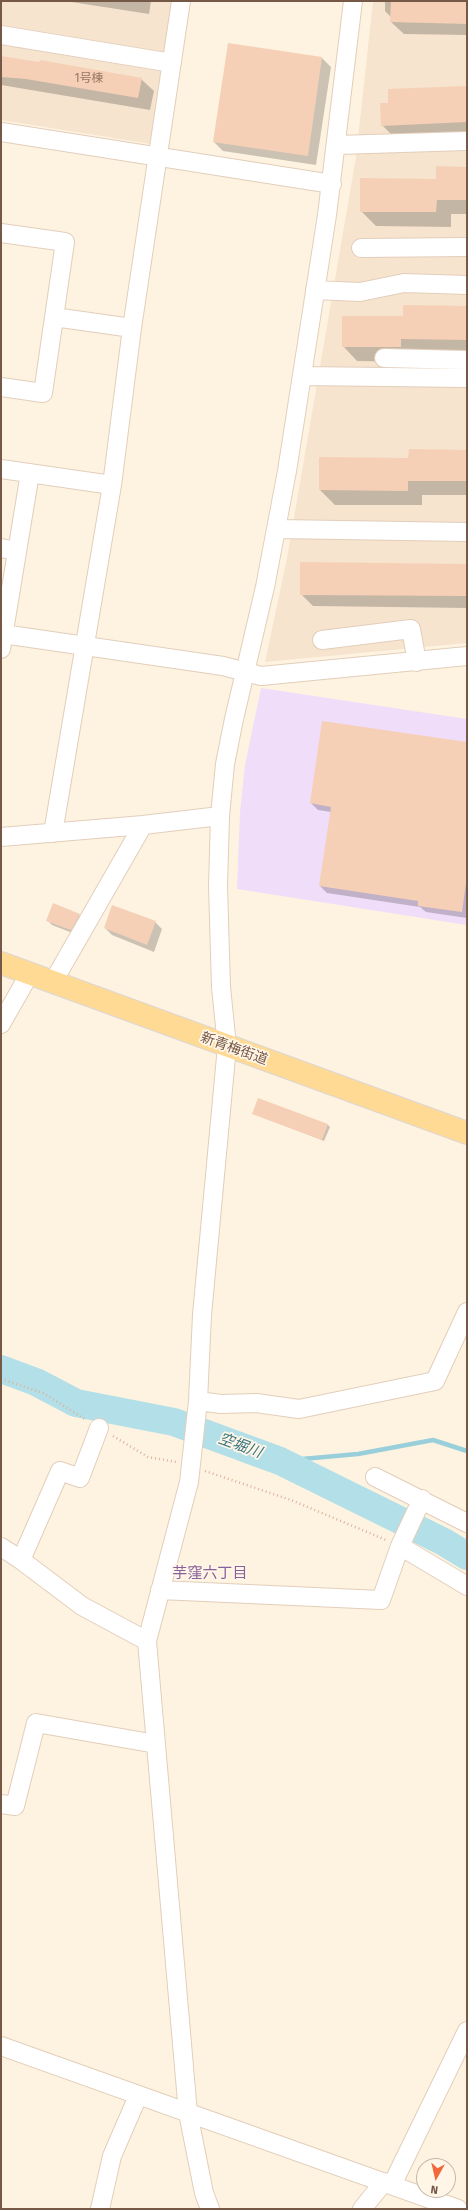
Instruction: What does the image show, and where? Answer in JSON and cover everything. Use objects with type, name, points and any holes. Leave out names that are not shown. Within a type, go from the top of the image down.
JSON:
[{"type":"main road","name":"新青梅街道","points":[[1,963],[467,1133]]},
{"type":"street","points":[[53,833],[112,485],[132,328],[181,1]]},
{"type":"street","points":[[210,2209],[204,2193],[188,2113],[147,1641],[189,1482],[198,1408],[202,1315],[227,1046],[221,987],[218,886],[220,816],[226,764],[276,529],[303,376],[332,184],[353,1]]},
{"type":"street","points":[[1,36],[172,63]]},
{"type":"street","points":[[1,132],[332,184]]},
{"type":"street","points":[[337,145],[467,141]]},
{"type":"street","points":[[1,233],[65,242],[43,393],[1,387]]},
{"type":"street","points":[[361,248],[467,247]]},
{"type":"street","points":[[315,290],[360,292],[404,284],[467,284]]},
{"type":"street","points":[[54,317],[132,328]]},
{"type":"street","points":[[384,358],[467,360]]},
{"type":"street","points":[[303,376],[467,378]]},
{"type":"street","points":[[1,469],[112,485]]},
{"type":"street","points":[[30,473],[9,550],[2,642],[86,645],[223,666],[261,676],[467,656]]},
{"type":"street","points":[[276,529],[467,532]]},
{"type":"street","points":[[322,640],[411,629],[417,662]]},
{"type":"street","points":[[1,837],[143,825],[220,816]]},
{"type":"street","points":[[53,982],[143,825]]},
{"type":"street","points":[[1,1024],[30,973]]},
{"type":"street","points":[[198,1408],[221,1404],[256,1403],[299,1409],[435,1381],[467,1312]]},
{"type":"street","points":[[21,1560],[60,1471],[80,1478],[99,1428]]},
{"type":"street","points":[[375,1477],[422,1499],[467,1523]]},
{"type":"street","points":[[160,1590],[381,1600],[400,1546],[422,1499]]},
{"type":"street","points":[[400,1546],[467,1586]]},
{"type":"street","points":[[1,1548],[21,1560],[82,1606],[147,1641]]},
{"type":"street","points":[[1,1804],[15,1806],[36,1723],[156,1744]]},
{"type":"street","points":[[362,2209],[388,2183],[462,2054],[467,2031]]},
{"type":"street","points":[[1,2046],[458,2209]]},
{"type":"street","points":[[100,2209],[112,2156],[138,2096]]},
{"type":"path","points":[[1,1379],[43,1393],[148,1457],[192,1463],[290,1500],[400,1546]]},
{"type":"shaded area","points":[[1,1],[172,1],[151,144],[1,120]]},
{"type":"shaded area","points":[[373,1],[467,1],[467,643],[265,662],[287,558],[356,157]]},
{"type":"shaded area","points":[[261,688],[467,719],[467,925],[237,889],[240,812],[245,765]]},
{"type":"building","points":[[391,1],[467,1],[467,24],[390,22]]},
{"type":"building","points":[[228,43],[322,57],[308,156],[213,142]]},
{"type":"building","points":[[1,56],[39,62],[40,60],[142,78],[138,98],[26,79],[1,77]]},
{"type":"building","points":[[467,86],[467,122],[381,126],[380,103],[388,103],[388,89]]},
{"type":"building","points":[[436,166],[467,167],[467,200],[437,200],[436,212],[360,212],[360,178],[436,179]]},
{"type":"building","points":[[403,305],[467,306],[467,340],[401,339],[401,347],[342,347],[342,316],[403,316]]},
{"type":"building","points":[[409,449],[467,450],[467,481],[408,481],[408,491],[319,490],[319,457],[408,458]]},
{"type":"building","points":[[300,562],[467,564],[467,596],[300,595]]},
{"type":"building","points":[[322,721],[467,742],[467,876],[462,912],[418,906],[418,901],[319,886],[331,807],[310,803]]},
{"type":"building","points":[[53,903],[80,914],[71,930],[46,921]]},
{"type":"building","points":[[112,905],[156,921],[147,945],[104,928]]},
{"type":"building","points":[[258,1098],[328,1124],[322,1140],[252,1114]]},
{"type":"waterway","name":"空堀川","points":[[1,1369],[36,1382],[76,1403],[174,1422],[280,1461],[444,1542],[467,1556]]},
{"type":"waterway","points":[[280,1461],[358,1454],[433,1440],[467,1451]]},
{"type":"district","name":"芋窪六丁目","points":[[210,1574]]}]
